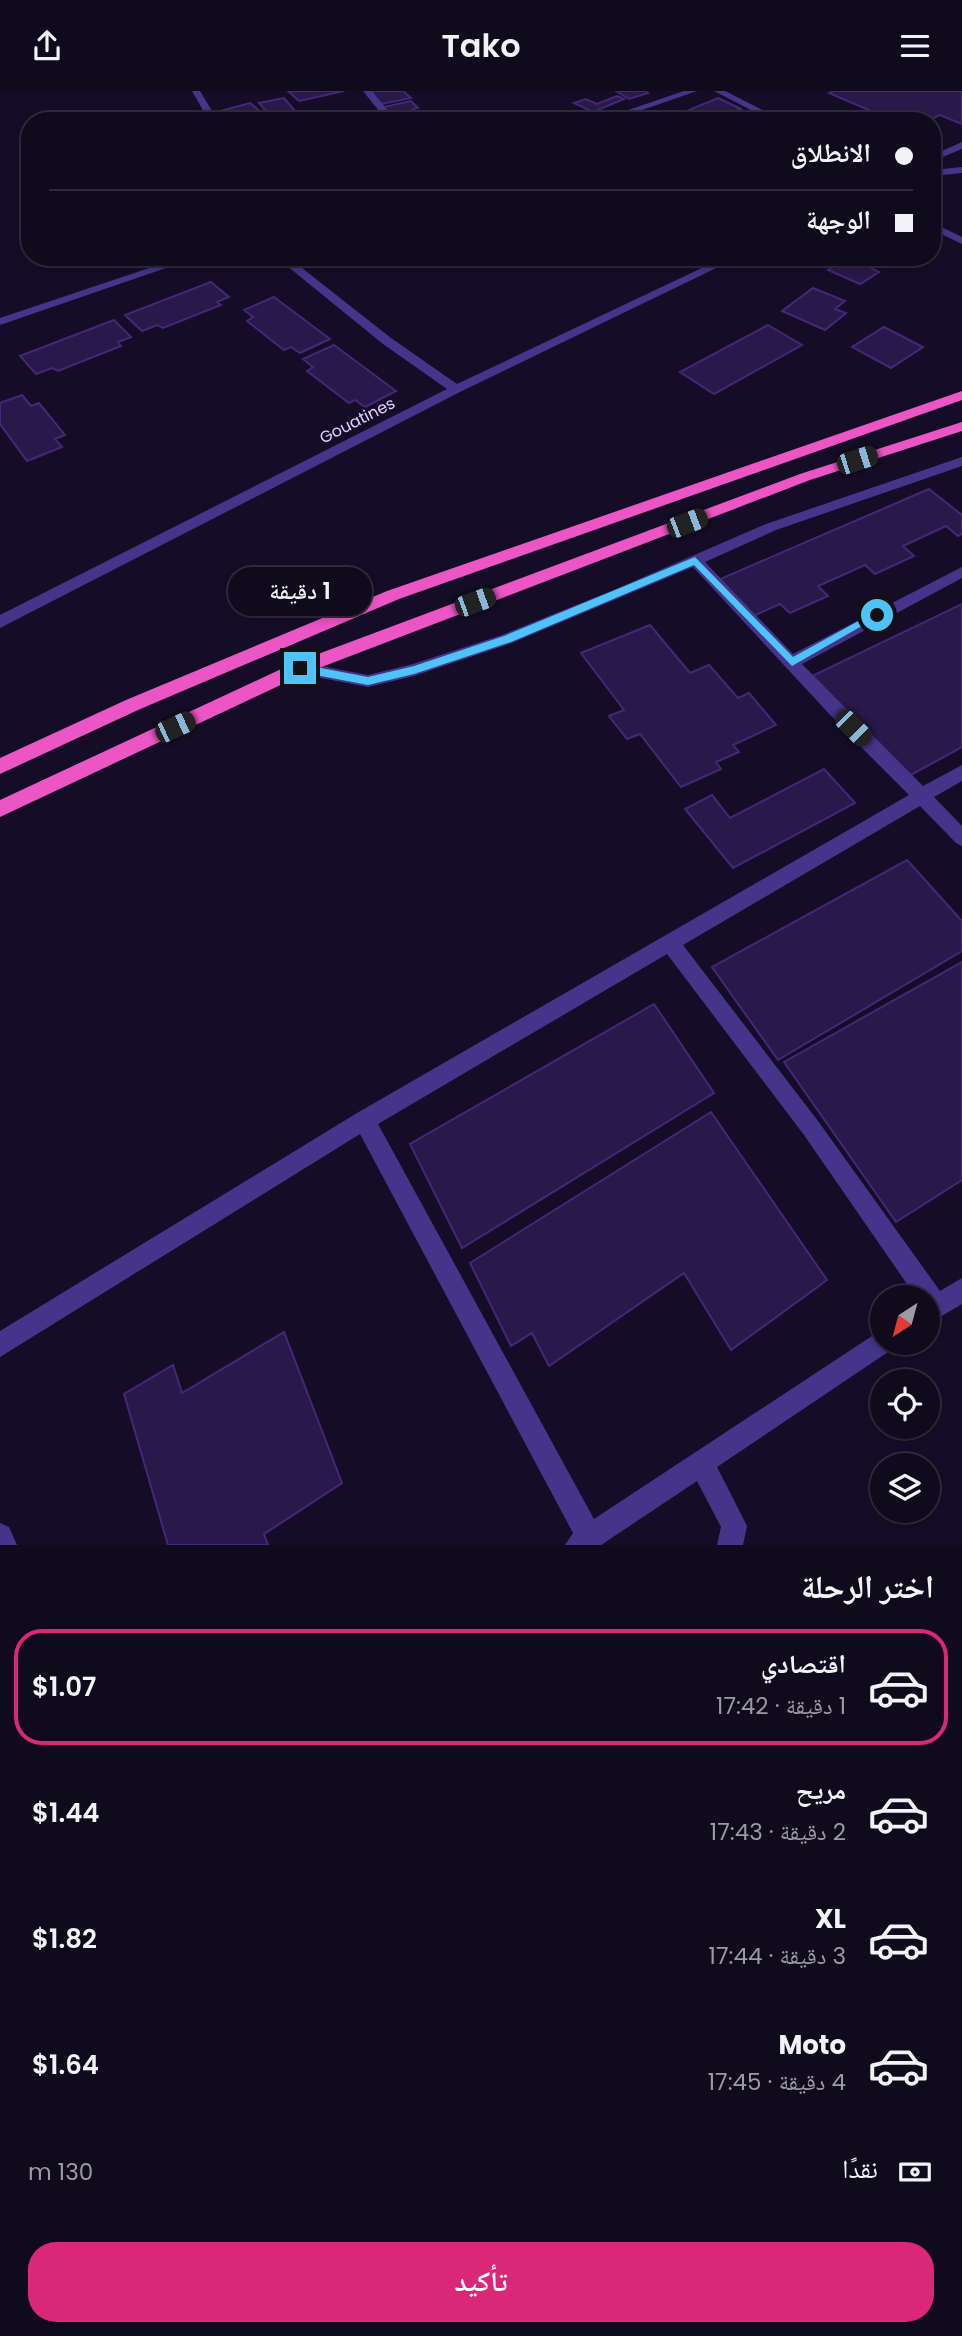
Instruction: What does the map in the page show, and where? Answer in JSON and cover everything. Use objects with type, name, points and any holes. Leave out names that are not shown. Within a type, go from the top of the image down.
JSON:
[{"type":"highway","points":[[0,766],[132,705],[393,595],[962,395]]},
{"type":"highway","points":[[0,809],[300,668],[805,477],[962,426]]},
{"type":"street","points":[[196,91],[209,112]]},
{"type":"street","points":[[367,91],[384,112]]},
{"type":"street","points":[[628,112],[692,91]]},
{"type":"street","points":[[718,91],[761,112]]},
{"type":"street","points":[[941,154],[962,145]]},
{"type":"street","points":[[941,172],[962,170]]},
{"type":"street","points":[[941,230],[962,241]]},
{"type":"street","points":[[0,322],[166,266]]},
{"type":"street","points":[[292,266],[387,341],[456,390]]},
{"type":"street","name":"Gouatines","points":[[0,622],[456,390],[711,266]]},
{"type":"street","points":[[300,668],[368,681],[414,670],[507,639],[771,527],[962,461]]},
{"type":"street","points":[[695,561],[962,838]]},
{"type":"street","points":[[792,663],[962,572]]},
{"type":"street","points":[[0,1345],[364,1119],[962,772]]},
{"type":"street","points":[[670,943],[811,1128],[916,1285]]},
{"type":"street","points":[[364,1119],[583,1541],[870,1351]]},
{"type":"street","points":[[940,1304],[962,1290]]},
{"type":"street","points":[[701,1462],[733,1526],[730,1545]]},
{"type":"street","points":[[0,1535],[4,1545]]},
{"type":"building","points":[[288,91],[344,91],[299,101]]},
{"type":"building","points":[[369,91],[403,91],[411,98],[382,104]]},
{"type":"building","points":[[616,91],[645,91],[648,93],[629,99]]},
{"type":"building","points":[[962,91],[962,124],[941,115],[941,112],[873,112],[829,93]]},
{"type":"building","points":[[617,96],[624,99],[593,112],[574,103],[586,99],[597,104]]},
{"type":"building","points":[[284,98],[296,112],[266,112],[259,103]]},
{"type":"building","points":[[718,98],[741,109],[733,112],[689,110]]},
{"type":"building","points":[[411,101],[418,108],[413,109],[416,112],[383,112],[379,108]]},
{"type":"building","points":[[250,103],[260,112],[226,112],[224,110]]},
{"type":"building","points":[[834,266],[874,266],[871,268],[879,272],[860,284],[828,270]]},
{"type":"building","points":[[211,282],[229,297],[217,302],[221,305],[163,328],[157,325],[142,331],[125,315]]},
{"type":"building","points":[[813,288],[845,301],[835,309],[846,313],[825,330],[782,311]]},
{"type":"building","points":[[274,297],[330,339],[300,353],[291,347],[284,350],[247,321],[253,317],[244,310]]},
{"type":"building","points":[[114,320],[131,337],[118,342],[121,346],[58,371],[52,368],[36,374],[20,356]]},
{"type":"building","points":[[768,325],[802,345],[714,394],[680,372]]},
{"type":"building","points":[[884,327],[923,347],[891,368],[852,347]]},
{"type":"building","points":[[334,345],[396,391],[365,407],[355,400],[349,403],[307,371],[313,367],[303,359]]},
{"type":"building","points":[[22,395],[31,406],[39,403],[65,435],[55,439],[62,447],[27,461],[0,424],[0,403]]},
{"type":"building","points":[[929,489],[962,515],[962,534],[958,536],[946,526],[903,546],[914,556],[875,574],[865,565],[818,586],[828,596],[790,613],[780,604],[753,616],[718,580]]},
{"type":"building","points":[[962,604],[962,747],[909,776],[812,676]]},
{"type":"building","points":[[650,625],[690,673],[709,665],[738,698],[749,693],[776,725],[733,745],[739,752],[716,762],[721,769],[681,787],[640,734],[627,739],[609,716],[624,710],[581,653]]},
{"type":"building","points":[[824,769],[855,803],[733,868],[685,809],[712,795],[730,818]]},
{"type":"building","points":[[907,860],[962,921],[962,951],[778,1060],[712,967]]},
{"type":"building","points":[[962,962],[962,1180],[896,1222],[784,1062]]},
{"type":"building","points":[[654,1004],[714,1093],[462,1248],[410,1144]]},
{"type":"building","points":[[711,1112],[827,1280],[731,1350],[684,1273],[549,1366],[532,1333],[511,1346],[470,1263]]},
{"type":"building","points":[[284,1332],[342,1483],[264,1534],[268,1545],[168,1545],[124,1394],[173,1365],[182,1393]]},
{"type":"route","points":[[300,668],[368,681],[414,670],[507,639],[695,561],[792,663],[877,615]]}]
